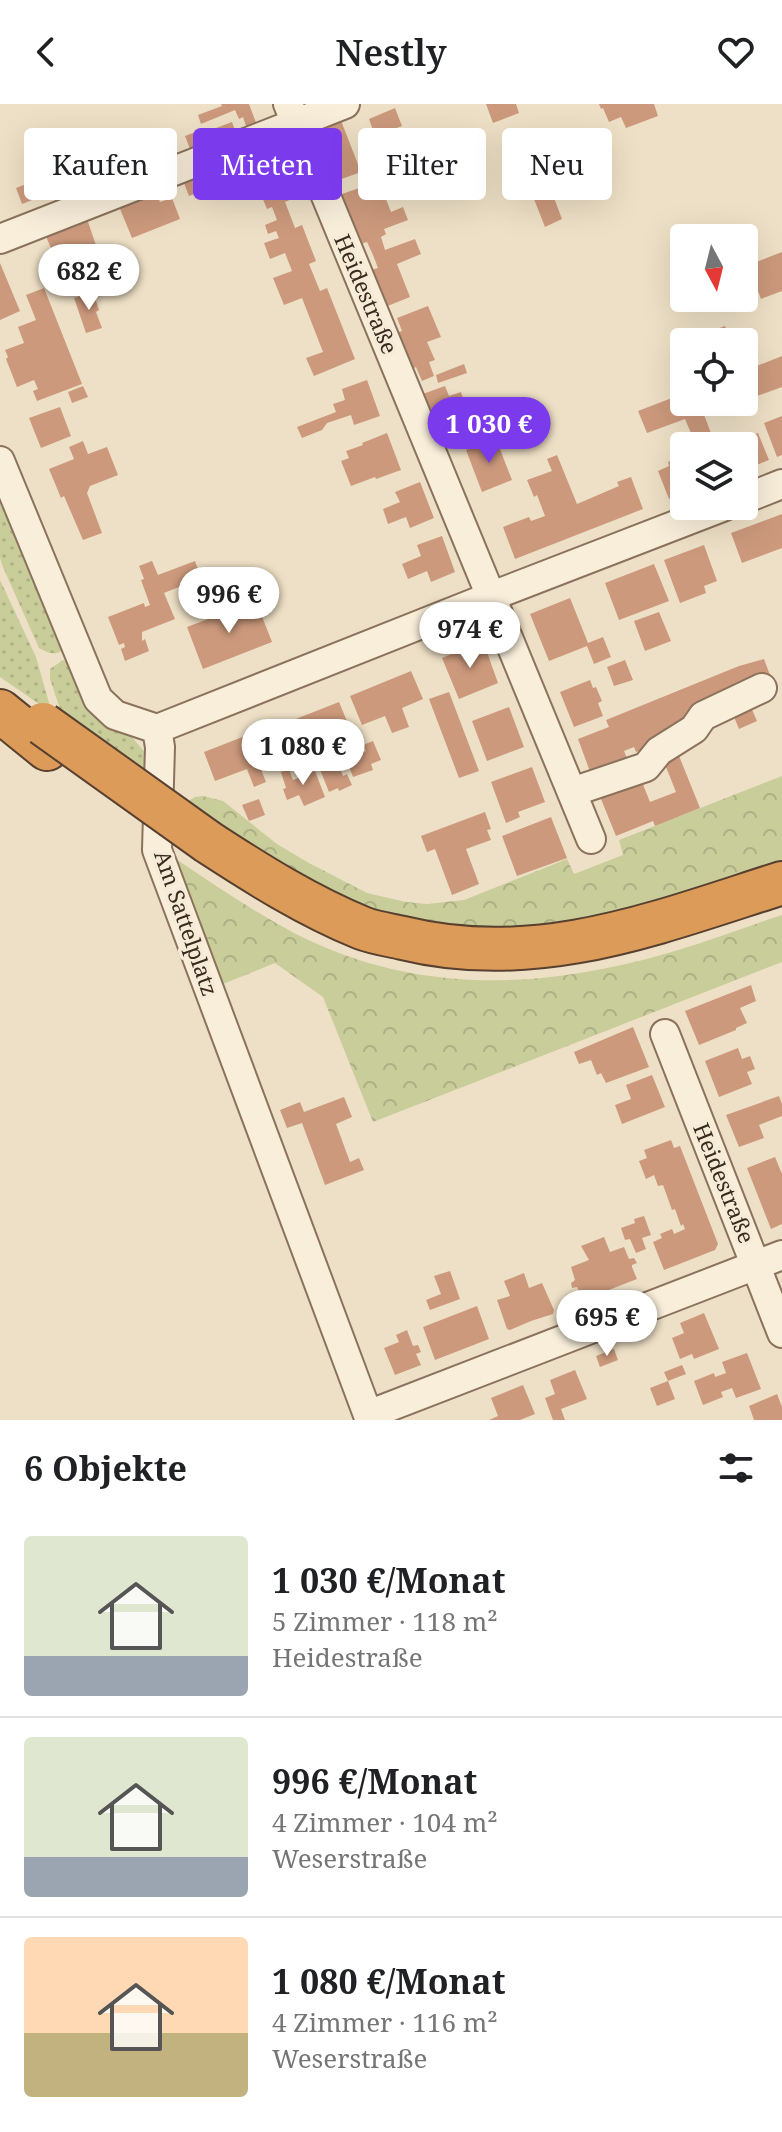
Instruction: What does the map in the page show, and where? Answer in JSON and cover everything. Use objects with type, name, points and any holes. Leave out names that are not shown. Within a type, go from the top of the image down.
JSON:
[{"type":"highway","points":[[0,696],[45,736]]},
{"type":"highway","points":[[0,711],[45,736],[209,851],[291,917],[340,938],[404,959],[447,966],[534,968],[666,941],[782,904]]},
{"type":"highway","points":[[0,726],[45,736]]},
{"type":"highway","points":[[209,851],[364,929],[428,944],[471,949],[514,949],[621,934],[782,883]]},
{"type":"street","points":[[0,239],[291,114],[345,104]]},
{"type":"street","name":"Heidestraße","points":[[291,114],[591,839]]},
{"type":"street","points":[[0,461],[98,699],[115,715],[157,729],[689,520]]},
{"type":"street","points":[[758,493],[782,484]]},
{"type":"street","points":[[572,792],[646,767],[659,751],[694,729],[703,716],[762,688]]},
{"type":"street","name":"Am Sattelplatz","points":[[157,729],[160,747],[157,850],[368,1415],[769,1260]]},
{"type":"street","name":"Heidestraße","points":[[665,1034],[769,1260],[782,1333]]},
{"type":"green space","points":[[0,486],[64,650],[60,652],[51,653],[39,648],[2,565]]},
{"type":"green space","points":[[0,580],[36,657],[52,713],[0,677]]},
{"type":"green space","points":[[63,660],[69,661],[98,711],[131,736],[149,757],[152,784],[65,724],[50,679],[50,669]]},
{"type":"green space","points":[[782,776],[782,876],[509,943],[321,901],[185,803],[203,796],[223,801],[277,844],[367,893],[427,904],[464,900],[567,859],[574,874],[623,855],[619,840]]},
{"type":"green space","points":[[176,859],[294,933],[339,953],[384,967],[429,976],[521,980],[568,975],[661,955],[782,915],[782,962],[373,1122],[323,997],[275,963],[218,986],[187,902]]},
{"type":"building","points":[[249,104],[258,128],[247,128],[243,117],[239,119],[235,110],[201,124],[198,115],[222,106]]},
{"type":"building","points":[[486,104],[516,104],[519,113],[493,123]]},
{"type":"building","points":[[599,104],[654,104],[658,116],[626,128],[621,117],[609,122]]},
{"type":"building","points":[[395,108],[402,126],[372,128],[369,119]]},
{"type":"building","points":[[340,118],[358,164],[358,173],[342,179],[342,128],[315,127]]},
{"type":"building","points":[[232,122],[234,128],[216,128]]},
{"type":"building","points":[[193,133],[193,154],[192,154],[185,136]]},
{"type":"building","points":[[193,174],[193,194],[189,196],[182,178]]},
{"type":"building","points":[[24,185],[24,200],[32,200],[22,204],[16,188]]},
{"type":"building","points":[[358,188],[358,200],[386,200],[391,212],[403,207],[408,220],[384,229],[386,234],[381,237],[385,250],[415,239],[421,254],[397,264],[410,297],[385,307],[371,270],[378,268],[367,242],[361,244],[342,194]]},
{"type":"building","points":[[128,200],[173,200],[180,219],[132,238],[118,204]]},
{"type":"building","points":[[263,200],[290,200],[285,202],[295,228],[302,225],[316,261],[309,264],[320,291],[327,288],[355,359],[314,376],[306,358],[323,352],[302,298],[284,305],[273,278],[292,271],[285,253],[270,259],[264,243],[279,238],[276,231],[268,234],[265,225],[277,220],[272,207],[267,209]]},
{"type":"building","points":[[534,200],[555,200],[562,219],[545,227]]},
{"type":"building","points":[[86,216],[98,251],[79,259],[88,281],[69,289],[44,232]]},
{"type":"building","points":[[782,252],[782,291],[761,299],[758,261]]},
{"type":"building","points":[[0,263],[20,311],[0,320]]},
{"type":"building","points":[[44,288],[82,384],[37,401],[33,391],[38,389],[34,380],[17,387],[5,350],[24,343],[18,327],[36,320],[26,295]]},
{"type":"building","points":[[93,292],[102,328],[86,333],[74,298]]},
{"type":"building","points":[[428,306],[441,337],[427,342],[435,360],[429,362],[434,376],[422,381],[416,367],[410,370],[396,333],[402,331],[397,318]]},
{"type":"building","points":[[782,356],[782,387],[758,396],[758,365]]},
{"type":"building","points":[[464,364],[467,373],[438,383],[436,375]]},
{"type":"building","points":[[367,380],[380,416],[354,425],[351,415],[327,423],[322,430],[302,438],[297,427],[336,412],[333,404],[345,400],[342,389]]},
{"type":"building","points":[[83,386],[88,397],[72,403],[68,392]]},
{"type":"building","points":[[445,386],[449,396],[461,392],[466,407],[455,411],[459,422],[453,424],[455,428],[434,431],[420,395]]},
{"type":"building","points":[[670,399],[670,416],[704,416],[711,432],[691,432],[685,419],[647,433],[638,411]]},
{"type":"building","points":[[60,407],[71,436],[41,448],[29,418]]},
{"type":"building","points":[[782,416],[782,455],[777,457],[764,423]]},
{"type":"building","points":[[480,422],[484,433],[466,440],[462,429]]},
{"type":"building","points":[[387,433],[401,470],[351,486],[341,461],[349,458],[346,451]]},
{"type":"building","points":[[758,433],[769,460],[758,464]]},
{"type":"building","points":[[496,439],[512,480],[482,492],[466,450]]},
{"type":"building","points":[[83,441],[88,454],[107,447],[118,475],[90,486],[87,493],[102,533],[83,540],[49,469],[74,459],[69,447]]},
{"type":"building","points":[[557,455],[577,504],[619,486],[617,482],[631,477],[643,509],[515,559],[503,527],[529,517],[531,521],[545,516],[527,480],[552,471],[547,459]]},
{"type":"building","points":[[670,461],[669,499],[658,471],[669,466]]},
{"type":"building","points":[[420,482],[434,518],[410,528],[406,517],[388,524],[383,509],[400,502],[395,492]]},
{"type":"building","points":[[782,514],[782,548],[742,563],[731,533]]},
{"type":"building","points":[[442,536],[455,572],[431,582],[427,571],[408,579],[402,564],[421,556],[417,545]]},
{"type":"building","points":[[704,545],[717,581],[704,586],[706,593],[680,603],[664,560]]},
{"type":"building","points":[[152,561],[158,575],[195,561],[201,578],[164,593],[175,619],[142,632],[142,641],[145,639],[149,651],[125,661],[121,649],[125,647],[124,643],[119,645],[108,617],[144,603],[145,607],[150,605],[139,566]]},
{"type":"building","points":[[654,564],[669,601],[619,620],[605,583]]},
{"type":"building","points":[[570,598],[588,643],[603,637],[611,657],[594,664],[587,646],[549,661],[530,614]]},
{"type":"building","points":[[256,601],[272,642],[203,669],[187,627]]},
{"type":"building","points":[[659,612],[671,641],[645,651],[634,621]]},
{"type":"building","points":[[483,641],[498,683],[459,699],[442,658]]},
{"type":"building","points":[[764,659],[770,675],[746,685],[651,747],[636,752],[634,747],[624,751],[629,763],[592,777],[578,739],[609,727],[606,720],[739,666]]},
{"type":"building","points":[[625,660],[633,680],[614,686],[607,667]]},
{"type":"building","points":[[411,671],[423,699],[402,708],[409,727],[392,733],[385,716],[362,725],[350,696]]},
{"type":"building","points":[[590,680],[602,701],[598,703],[603,716],[574,727],[560,692]]},
{"type":"building","points":[[449,692],[479,771],[459,778],[429,699]]},
{"type":"building","points":[[339,702],[351,731],[339,736],[341,742],[335,745],[337,749],[333,751],[343,776],[347,774],[352,785],[329,792],[311,747],[289,755],[278,726]]},
{"type":"building","points":[[750,705],[757,721],[739,729],[732,712]]},
{"type":"building","points":[[509,707],[524,747],[487,761],[472,721]]},
{"type":"building","points":[[266,728],[277,757],[259,764],[266,782],[254,787],[247,769],[215,781],[204,752]]},
{"type":"building","points":[[373,741],[381,760],[371,764],[373,770],[353,777],[346,758],[366,751],[363,745]]},
{"type":"building","points":[[677,751],[700,808],[655,826],[653,821],[616,836],[599,794],[640,777],[650,802],[676,792],[662,757]]},
{"type":"building","points":[[532,767],[545,802],[518,812],[520,817],[506,823],[491,782]]},
{"type":"building","points":[[289,769],[293,780],[315,771],[325,797],[304,806],[299,795],[287,800],[281,772]]},
{"type":"building","points":[[259,799],[265,815],[249,821],[242,805]]},
{"type":"building","points":[[485,812],[491,840],[466,849],[479,884],[452,895],[435,849],[427,852],[421,836]]},
{"type":"building","points":[[551,817],[567,858],[517,876],[502,836]]},
{"type":"building","points":[[751,985],[756,1001],[740,1008],[747,1023],[699,1045],[685,1011]]},
{"type":"building","points":[[633,1027],[649,1067],[606,1083],[601,1073],[597,1075],[591,1060],[579,1064],[574,1052]]},
{"type":"building","points":[[738,1048],[742,1059],[750,1056],[755,1069],[747,1072],[752,1084],[719,1097],[705,1061]]},
{"type":"building","points":[[652,1075],[665,1107],[622,1124],[615,1105],[631,1099],[626,1085]]},
{"type":"building","points":[[779,1096],[782,1116],[759,1125],[764,1138],[739,1147],[726,1115]]},
{"type":"building","points":[[344,1097],[352,1117],[336,1124],[350,1162],[359,1158],[364,1170],[325,1185],[302,1123],[287,1128],[280,1110],[300,1102],[304,1112]]},
{"type":"building","points":[[671,1140],[674,1148],[680,1146],[718,1244],[715,1250],[664,1270],[653,1242],[662,1238],[660,1234],[672,1229],[674,1234],[685,1229],[675,1209],[672,1210],[663,1185],[658,1186],[654,1175],[646,1179],[639,1161],[647,1158],[644,1150]]},
{"type":"building","points":[[775,1157],[782,1174],[782,1224],[771,1229],[747,1168]]},
{"type":"building","points":[[644,1216],[651,1235],[642,1238],[646,1249],[636,1253],[630,1239],[625,1240],[621,1228]]},
{"type":"building","points":[[604,1237],[610,1252],[624,1247],[629,1259],[634,1258],[637,1263],[632,1267],[637,1279],[583,1300],[577,1287],[572,1288],[571,1283],[575,1280],[571,1267],[589,1260],[581,1246]]},
{"type":"building","points":[[450,1271],[460,1299],[430,1310],[426,1300],[441,1294],[434,1276]]},
{"type":"building","points":[[524,1273],[529,1288],[542,1283],[554,1310],[553,1314],[510,1330],[497,1300],[510,1296],[504,1281]]},
{"type":"building","points":[[477,1306],[489,1339],[435,1360],[423,1327]]},
{"type":"building","points":[[704,1313],[719,1349],[694,1359],[692,1354],[680,1359],[672,1338],[684,1333],[680,1323]]},
{"type":"building","points":[[407,1330],[413,1346],[418,1345],[421,1352],[416,1354],[421,1365],[395,1375],[384,1348],[399,1342],[396,1335]]},
{"type":"building","points":[[614,1349],[618,1360],[600,1367],[596,1356]]},
{"type":"building","points":[[747,1353],[761,1389],[736,1398],[732,1388],[721,1392],[723,1397],[703,1405],[694,1381],[714,1373],[715,1377],[726,1373],[722,1362]]},
{"type":"building","points":[[682,1365],[686,1374],[668,1381],[664,1372]]},
{"type":"building","points":[[575,1370],[587,1399],[561,1409],[565,1420],[553,1420],[545,1398],[555,1394],[550,1380]]},
{"type":"building","points":[[668,1381],[675,1399],[657,1406],[650,1388]]},
{"type":"building","points":[[523,1385],[535,1414],[520,1420],[489,1420],[498,1416],[491,1398]]},
{"type":"building","points":[[777,1394],[782,1407],[782,1420],[754,1420],[749,1406]]}]
